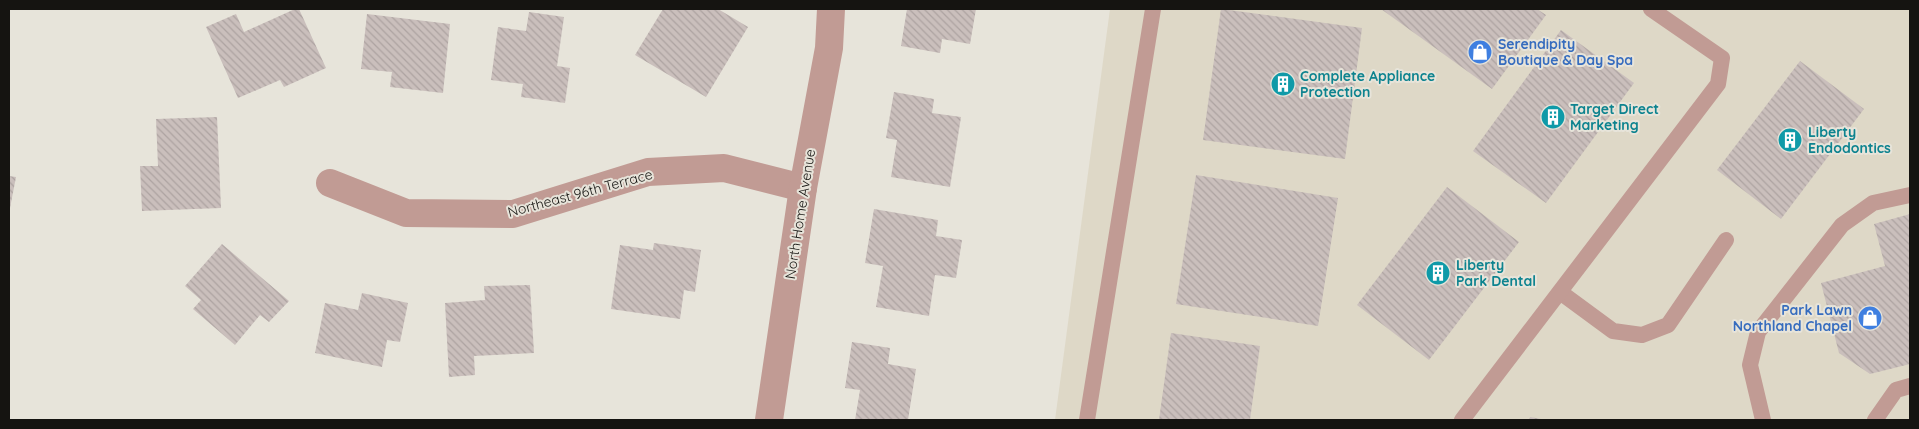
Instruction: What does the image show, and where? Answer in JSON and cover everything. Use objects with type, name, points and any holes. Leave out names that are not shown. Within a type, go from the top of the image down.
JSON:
[{"type":"street","name":"North Home Avenue","points":[[769,420],[803,188],[829,48],[831,9]]},
{"type":"street","name":"Northeast 96th Terrace","points":[[330,183],[406,213],[513,214],[648,172],[724,168],[803,188]]},
{"type":"lane","points":[[1087,420],[1154,9]]},
{"type":"lane","points":[[1462,420],[1718,84],[1722,58],[1651,9]]},
{"type":"lane","points":[[1763,420],[1750,365],[1758,332],[1842,225],[1873,203],[1910,195]]},
{"type":"lane","points":[[1560,292],[1613,331],[1642,335],[1668,325],[1726,240]]},
{"type":"lane","points":[[1875,420],[1896,390],[1910,386]]},
{"type":"shaded area","points":[[1110,9],[1910,9],[1910,420],[1055,420]]},
{"type":"building","points":[[295,9],[299,9],[326,68],[284,87],[280,80],[238,98],[206,27],[236,14],[244,32]]},
{"type":"building","points":[[663,9],[718,9],[748,27],[706,97],[635,55]]},
{"type":"building","points":[[907,9],[976,9],[970,44],[942,39],[940,53],[901,46]]},
{"type":"building","name":"Complete Appliance Protection","points":[[1221,9],[1362,28],[1345,159],[1203,140]]},
{"type":"building","name":"Serendipity Boutique & Day Spa","points":[[1381,9],[1537,9],[1546,15],[1492,89]]},
{"type":"building","points":[[529,12],[564,17],[557,66],[570,68],[565,103],[521,97],[523,84],[491,80],[498,27],[526,31]]},
{"type":"building","points":[[367,14],[450,24],[443,93],[390,87],[392,72],[361,69]]},
{"type":"building","name":"Target Direct Marketing","points":[[1561,30],[1634,83],[1546,203],[1473,151]]},
{"type":"building","name":"Liberty Endodontics","points":[[1800,61],[1864,109],[1781,219],[1717,170]]},
{"type":"building","points":[[894,92],[934,99],[932,113],[961,117],[950,187],[891,177],[897,140],[886,138]]},
{"type":"building","points":[[217,117],[221,208],[142,211],[140,166],[158,166],[156,119]]},
{"type":"building","points":[[1196,175],[1338,198],[1318,326],[1176,304]]},
{"type":"building","points":[[9,176],[16,177],[10,208],[9,208]]},
{"type":"building","name":"Liberty Park Dental","points":[[1447,187],[1519,242],[1429,360],[1357,305]]},
{"type":"building","points":[[874,209],[938,220],[936,236],[962,240],[956,278],[935,275],[929,316],[876,307],[883,266],[865,263]]},
{"type":"building","name":"Park Lawn Northland Chapel","points":[[1910,214],[1910,364],[1870,374],[1839,353],[1821,283],[1885,266],[1874,224]]},
{"type":"building","points":[[654,243],[701,250],[695,292],[684,290],[680,319],[611,309],[620,245],[653,250]]},
{"type":"building","points":[[222,244],[289,301],[269,322],[260,315],[235,345],[193,309],[201,300],[185,286]]},
{"type":"building","points":[[530,285],[534,353],[474,356],[475,375],[449,377],[445,303],[485,300],[484,286]]},
{"type":"building","points":[[362,293],[408,303],[400,342],[387,340],[382,367],[315,353],[325,303],[358,310]]},
{"type":"building","points":[[1171,333],[1260,346],[1250,420],[1159,420]]},
{"type":"building","points":[[852,342],[890,348],[888,364],[916,369],[908,420],[855,420],[860,390],[845,388]]},
{"type":"building","points":[[1530,417],[1541,419],[1541,420],[1529,420]]},
{"type":"place","name":"Serendipity Boutique & Day Spa","points":[[1480,52]]},
{"type":"place","name":"Complete Appliance Protection","points":[[1283,84]]},
{"type":"place","name":"Target Direct Marketing","points":[[1553,117]]},
{"type":"place","name":"Liberty Endodontics","points":[[1790,140]]},
{"type":"place","name":"Liberty Park Dental","points":[[1438,273]]},
{"type":"place","name":"Park Lawn Northland Chapel","points":[[1870,318]]}]
